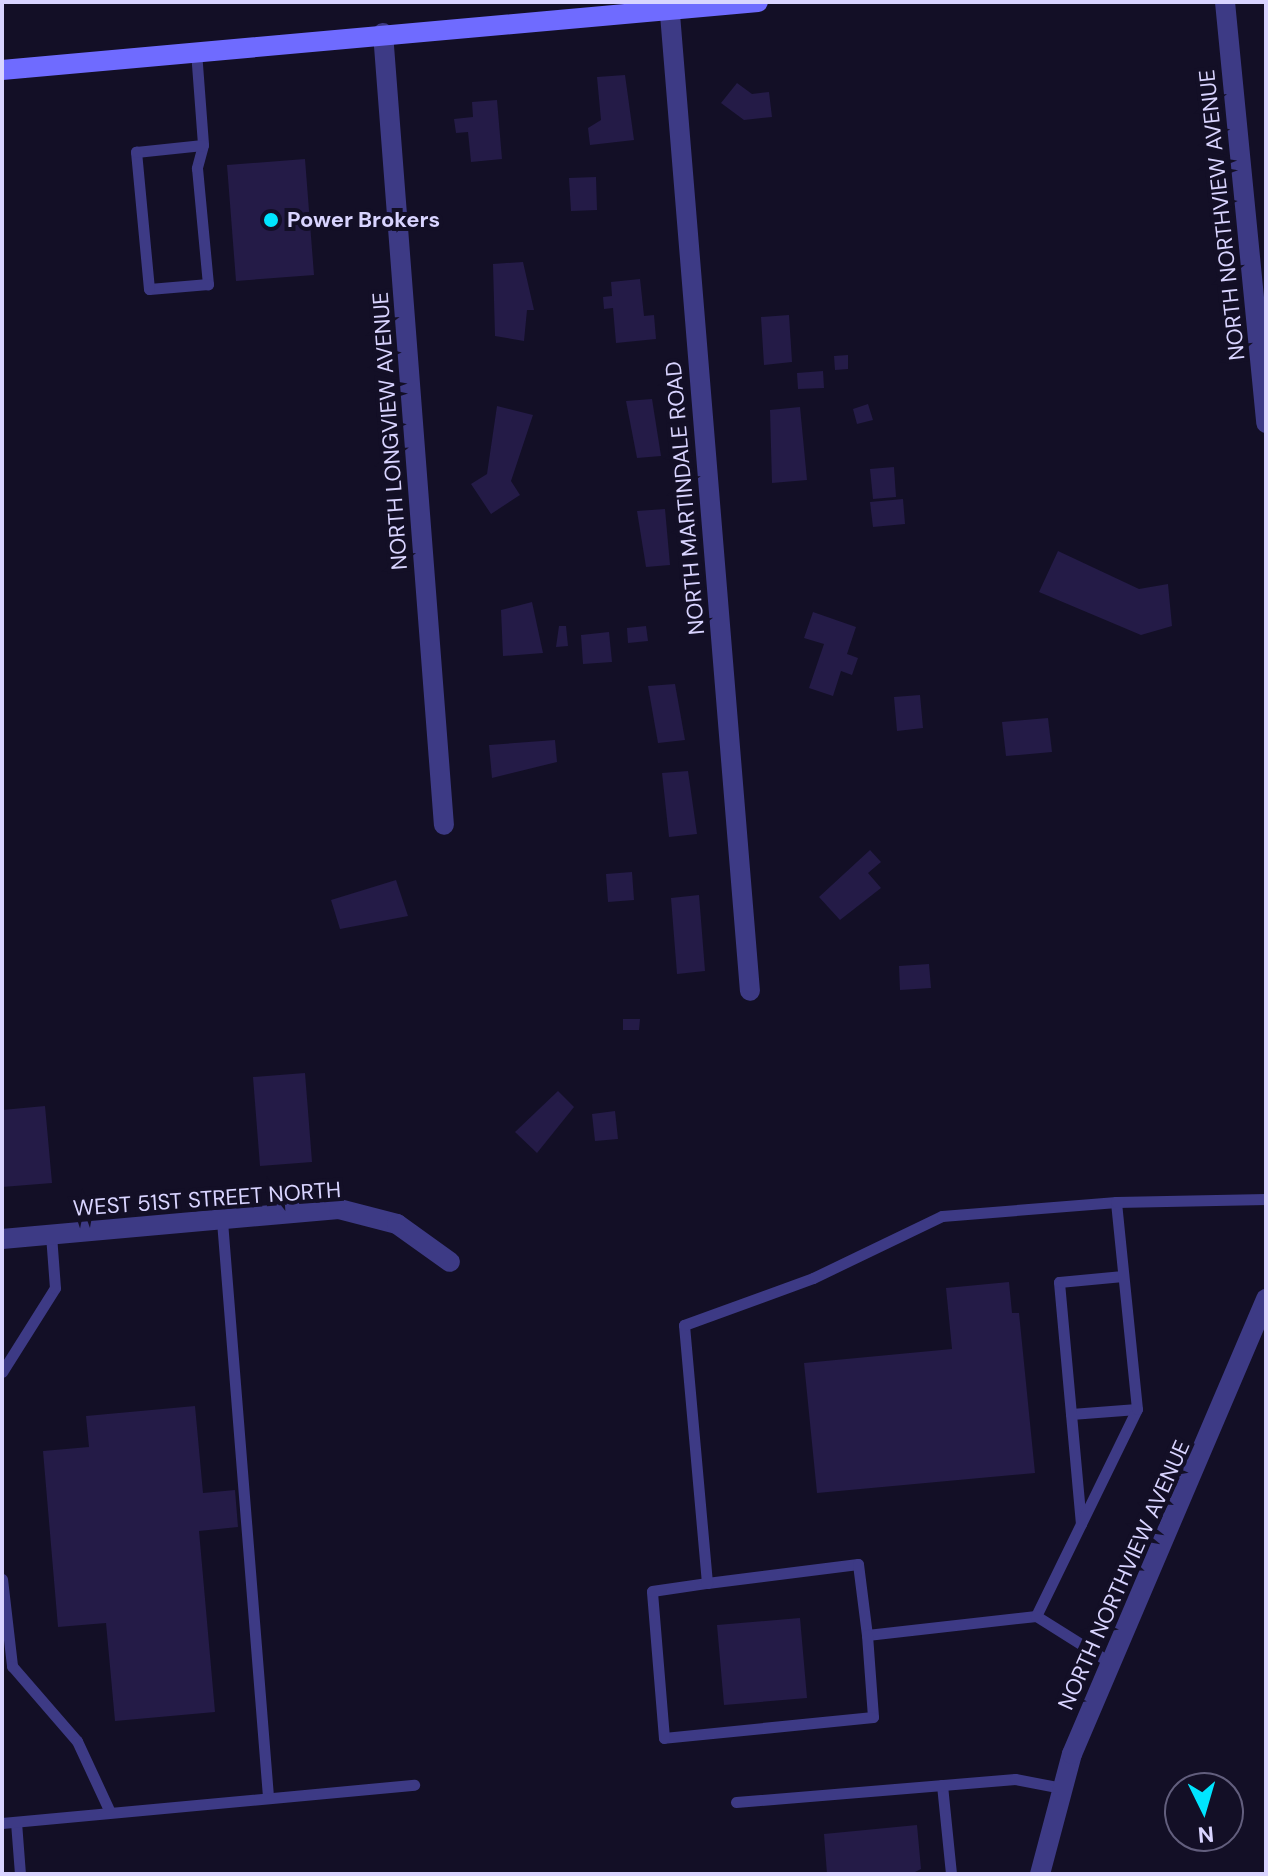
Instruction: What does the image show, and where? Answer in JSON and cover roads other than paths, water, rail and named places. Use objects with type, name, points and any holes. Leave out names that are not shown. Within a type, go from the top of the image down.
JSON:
[{"type":"main road","points":[[2,70],[669,6],[758,2]]},
{"type":"street","name":"NORTH NORTHVIEW AVENUE","points":[[1225,2],[1259,277],[1266,423]]},
{"type":"street","name":"NORTH MARTINDALE ROAD","points":[[669,6],[750,991]]},
{"type":"street","name":"NORTH LONGVIEW AVENUE","points":[[383,33],[444,825]]},
{"type":"street","name":"WEST 51ST STREET NORTH","points":[[2,1239],[339,1209],[397,1224],[450,1262]]},
{"type":"street","name":"NORTH NORTHVIEW AVENUE","points":[[1040,1874],[1062,1788],[1111,1663],[1266,1299]]},
{"type":"lane","points":[[196,51],[203,145],[197,168],[208,284],[149,289],[136,152],[203,145]]},
{"type":"lane","points":[[707,1583],[684,1325],[813,1278],[942,1216],[1116,1202],[1266,1199]]},
{"type":"lane","points":[[1036,1616],[1137,1409],[1116,1202]]},
{"type":"lane","points":[[222,1221],[268,1796]]},
{"type":"lane","points":[[2,1372],[55,1288],[51,1235]]},
{"type":"lane","points":[[1081,1524],[1059,1282],[1123,1276]]},
{"type":"lane","points":[[1071,1414],[1137,1409]]},
{"type":"lane","points":[[858,1564],[867,1635],[873,1717],[664,1738],[652,1591],[858,1564]]},
{"type":"lane","points":[[2,1579],[12,1666],[77,1741],[110,1812]]},
{"type":"lane","points":[[867,1635],[1036,1616],[1111,1663]]},
{"type":"lane","points":[[736,1802],[1015,1779],[1062,1788]]},
{"type":"lane","points":[[2,1823],[268,1796],[414,1785]]},
{"type":"lane","points":[[942,1785],[951,1874]]},
{"type":"lane","points":[[16,1822],[20,1874]]},
{"type":"place","name":"Power Brokers","points":[[271,220]]}]
